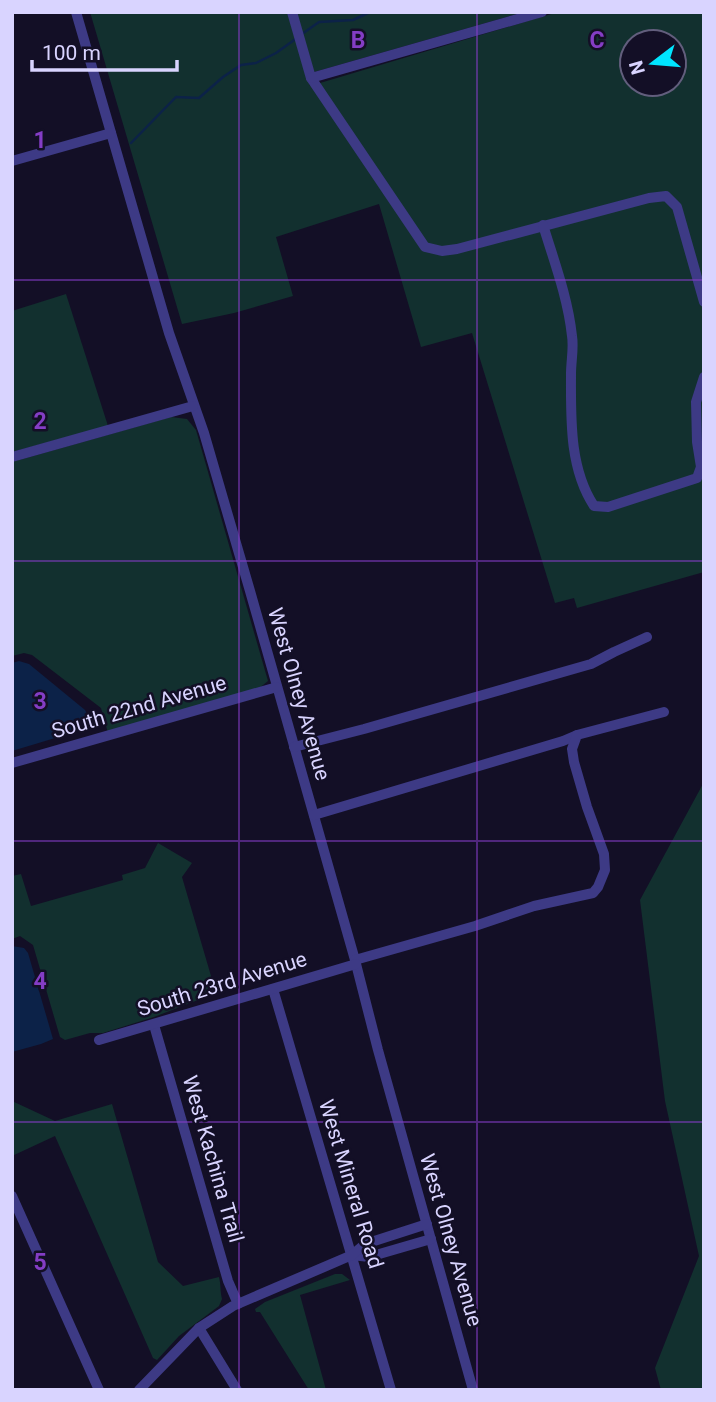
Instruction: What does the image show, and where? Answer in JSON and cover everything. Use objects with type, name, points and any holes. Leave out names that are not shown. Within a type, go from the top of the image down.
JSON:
[{"type":"street","name":"West Olney Avenue","points":[[76,12],[169,333],[204,433],[314,815],[473,1390]]},
{"type":"street","points":[[292,12],[311,78],[425,247],[442,251],[457,249],[542,225],[666,196],[677,207],[704,302]]},
{"type":"street","points":[[311,78],[542,12]]},
{"type":"street","points":[[12,161],[111,132]]},
{"type":"street","points":[[542,225],[560,280],[572,337],[573,447],[585,492],[594,506],[607,507],[697,478],[701,467],[696,402],[704,377]]},
{"type":"street","points":[[12,457],[193,406]]},
{"type":"street","points":[[294,747],[591,664],[647,637]]},
{"type":"street","name":"South 22nd Avenue","points":[[12,764],[277,687]]},
{"type":"street","points":[[314,815],[577,735],[664,712]]},
{"type":"street","name":"South 23rd Avenue","points":[[99,1040],[273,989],[534,906],[593,893],[605,870],[604,854],[574,762],[572,749],[577,735]]},
{"type":"street","name":"West Mineral Road","points":[[273,989],[391,1390]]},
{"type":"street","name":"West Kachina Trail","points":[[154,1024],[228,1281],[238,1304]]},
{"type":"street","points":[[12,1196],[99,1390]]},
{"type":"street","points":[[139,1390],[199,1328],[238,1304],[352,1255],[365,1244],[427,1224]]},
{"type":"street","points":[[384,1237],[388,1251]]},
{"type":"street","points":[[352,1255],[369,1257],[431,1239]]},
{"type":"street","points":[[199,1328],[237,1390]]},
{"type":"green space","points":[[90,12],[287,12],[310,86],[558,12],[704,12],[704,572],[577,608],[574,598],[555,603],[472,333],[421,347],[379,204],[276,237],[293,296],[182,324]]},
{"type":"green space","points":[[296,12],[524,12],[314,72]]},
{"type":"green space","points":[[66,294],[108,426],[12,452],[12,311]]},
{"type":"green space","points":[[171,417],[187,419],[196,430],[268,681],[257,690],[108,733],[101,708],[32,655],[24,653],[12,656],[12,462]]},
{"type":"green space","points":[[704,782],[704,1390],[661,1390],[655,1368],[699,1256],[665,1101],[640,900]]},
{"type":"green space","points":[[158,843],[192,863],[182,877],[216,993],[103,1033],[90,1033],[65,1040],[60,1037],[33,945],[20,936],[12,939],[12,876],[21,874],[31,906],[123,880],[122,875],[145,868]]},
{"type":"green space","points":[[12,1101],[55,1121],[112,1104],[158,1262],[183,1286],[219,1277],[222,1299],[219,1306],[179,1336],[157,1360],[153,1358],[55,1136],[12,1156]]},
{"type":"green space","points":[[335,1274],[342,1274],[350,1280],[300,1295],[326,1390],[309,1390],[260,1312],[255,1309],[265,1302]]},
{"type":"water","points":[[19,661],[29,664],[85,710],[91,722],[85,729],[12,751],[12,663]]},
{"type":"water","points":[[12,946],[24,948],[28,953],[53,1039],[12,1052]]},
{"type":"waterway","points":[[302,34],[319,22],[353,20],[370,12]]},
{"type":"waterway","points":[[131,143],[176,97],[199,98],[241,65],[256,63],[297,38]]}]
